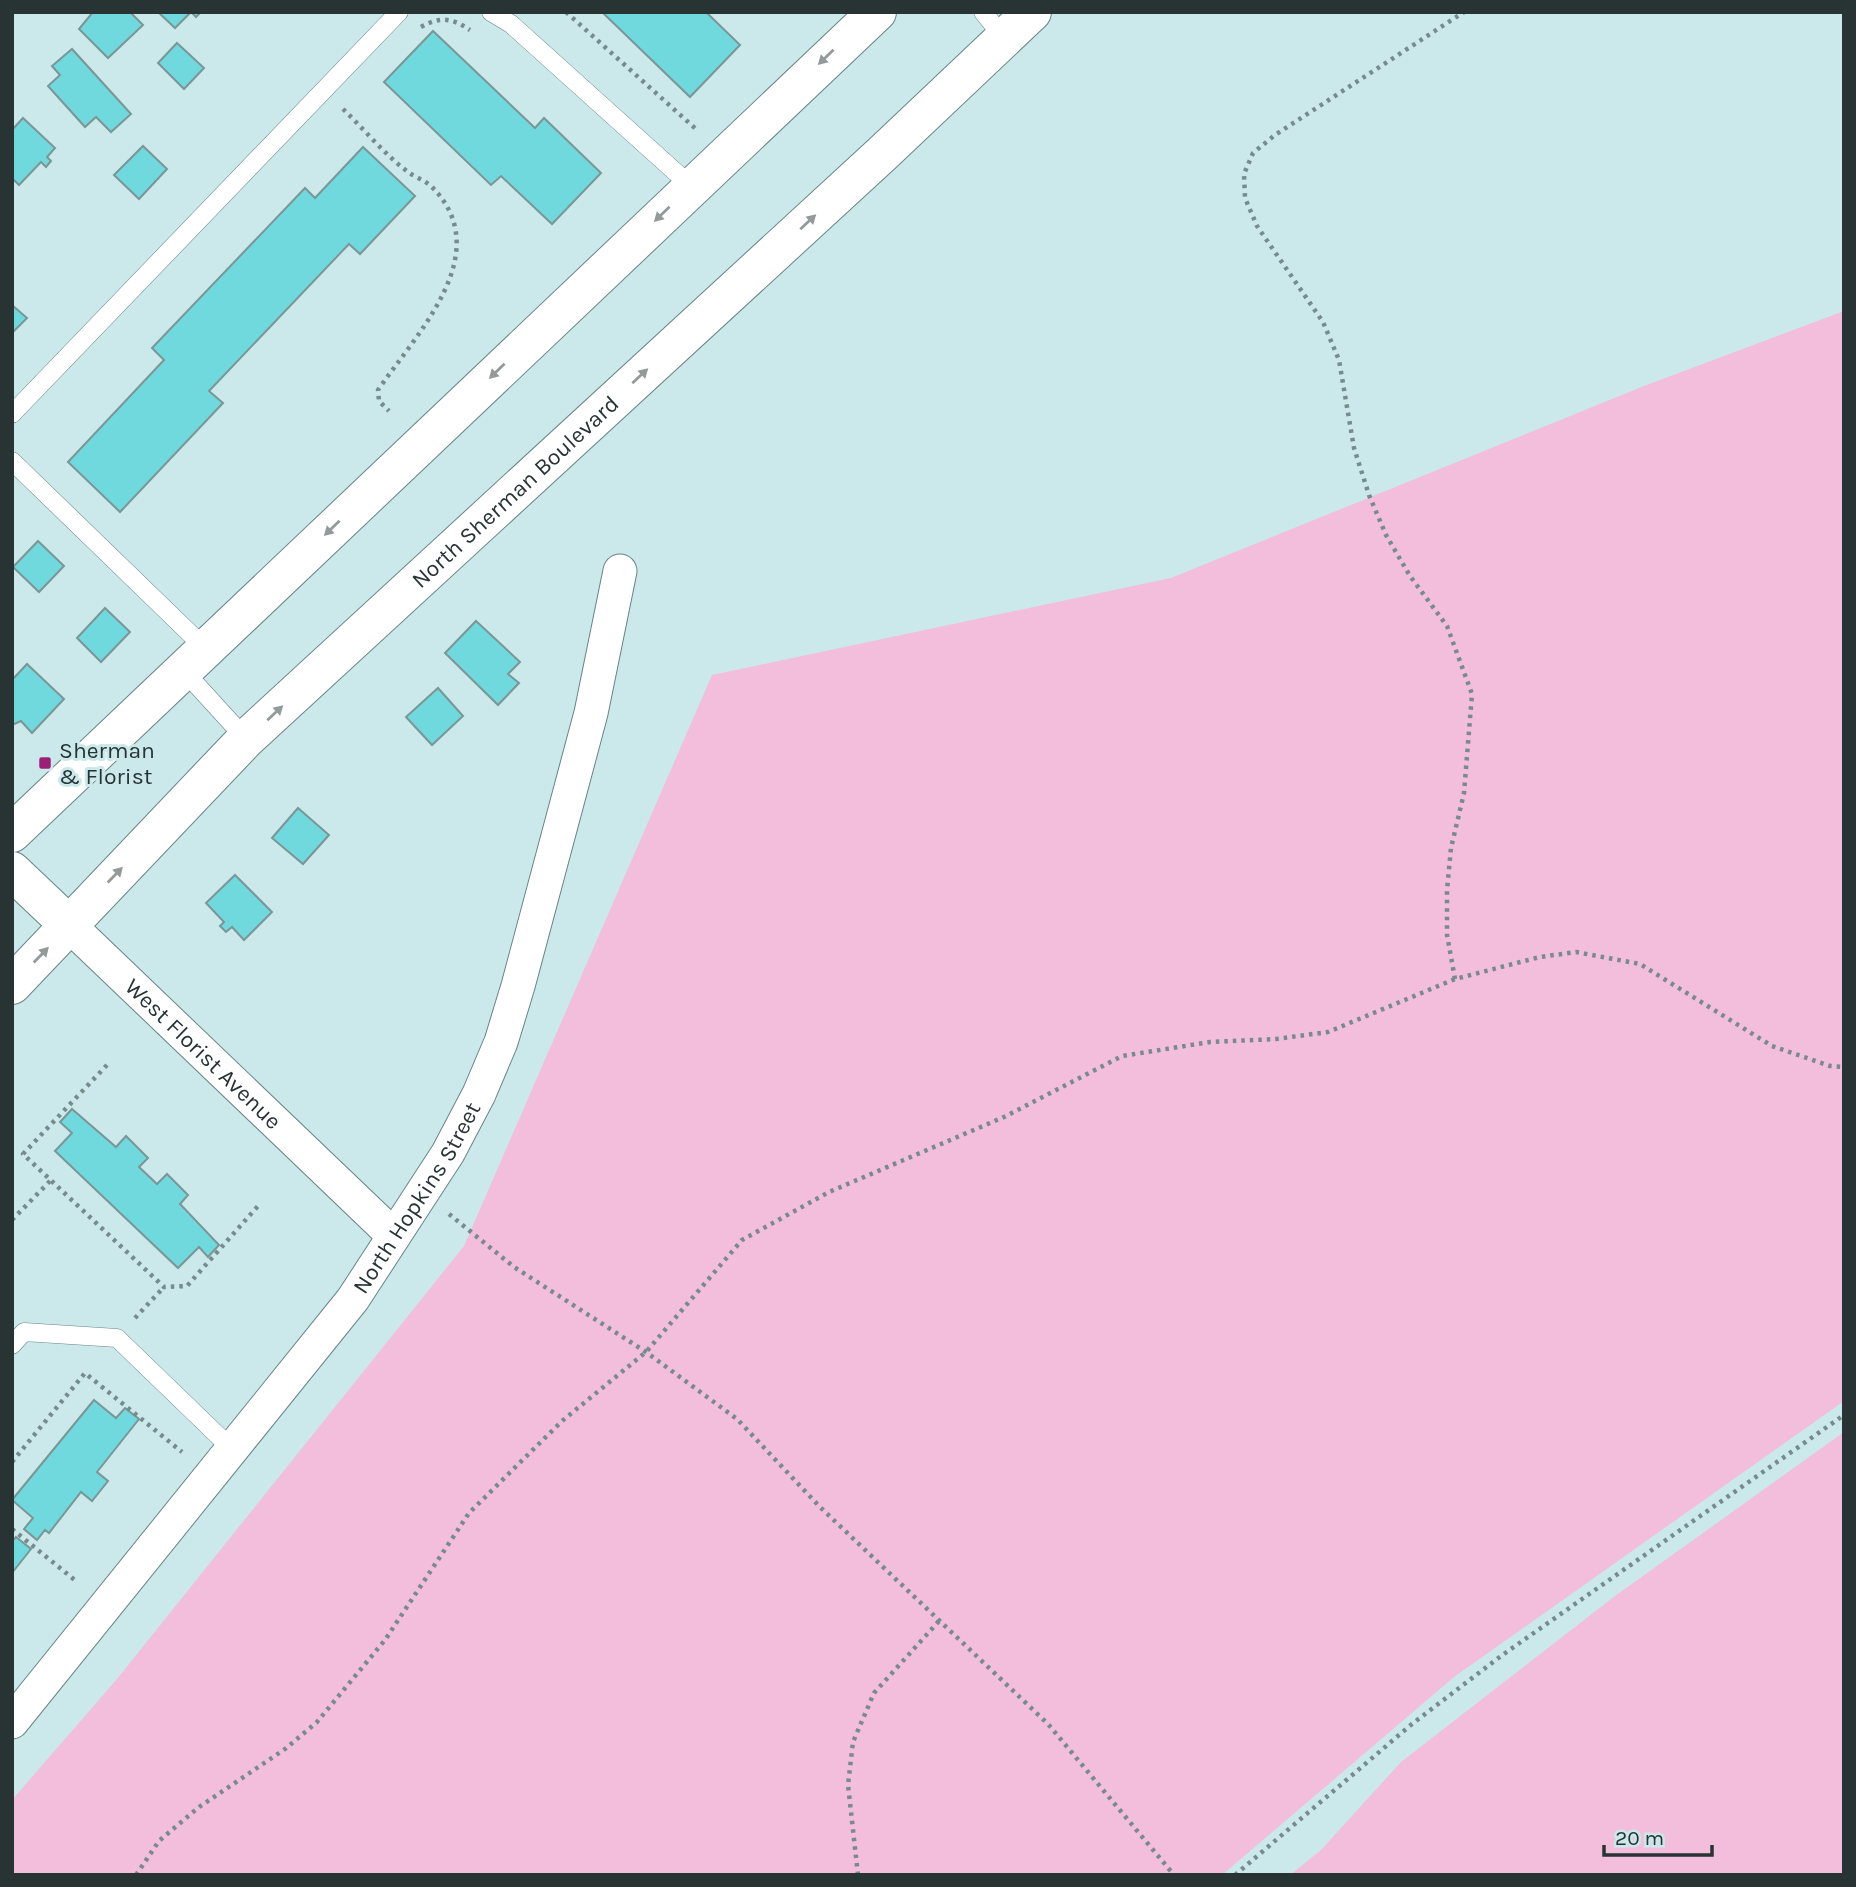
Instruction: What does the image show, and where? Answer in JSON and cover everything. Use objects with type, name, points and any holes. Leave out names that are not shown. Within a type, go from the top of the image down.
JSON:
[{"type":"main road","points":[[12,833],[877,12]]},
{"type":"main road","name":"North Sherman Boulevard","points":[[12,985],[246,739],[872,163],[994,25],[1032,12]]},
{"type":"main road","name":"West Florist Avenue","points":[[12,871],[69,925]]},
{"type":"street","name":"North Hopkins Street","points":[[12,1722],[354,1299],[448,1153],[479,1094],[501,1042],[590,713],[620,571]]},
{"type":"street","name":"West Florist Avenue","points":[[69,925],[394,1236]]},
{"type":"lane","points":[[12,414],[399,12]]},
{"type":"lane","points":[[491,12],[511,24],[691,186]]},
{"type":"lane","points":[[12,461],[194,659],[246,739]]},
{"type":"lane","points":[[12,1345],[24,1332],[117,1338],[233,1450]]},
{"type":"path","points":[[566,12],[701,133]]},
{"type":"path","points":[[1455,979],[1447,935],[1447,890],[1451,848],[1464,793],[1472,694],[1447,626],[1410,576],[1386,536],[1354,448],[1339,360],[1308,298],[1257,226],[1245,198],[1244,174],[1253,153],[1275,135],[1464,12]]},
{"type":"path","points":[[414,35],[423,26],[439,18],[458,22],[479,37]]},
{"type":"path","points":[[333,118],[352,99]]},
{"type":"path","points":[[343,108],[408,173],[429,184],[447,206],[457,237],[454,267],[445,295],[378,390],[379,401],[389,411]]},
{"type":"path","points":[[136,1875],[159,1842],[199,1807],[285,1749],[317,1722],[385,1640],[469,1513],[562,1421],[646,1352],[742,1240],[830,1192],[1004,1117],[1122,1056],[1210,1042],[1276,1039],[1328,1032],[1455,979],[1540,957],[1576,952],[1606,955],[1640,964],[1772,1046],[1830,1066],[1844,1067]]},
{"type":"path","points":[[107,1065],[23,1154],[164,1287],[187,1286],[258,1206]]},
{"type":"path","points":[[12,1220],[51,1180]]},
{"type":"path","points":[[422,1193],[514,1267],[646,1352],[737,1419],[820,1507],[1048,1724],[1174,1875]]},
{"type":"path","points":[[12,1462],[85,1373],[183,1452]]},
{"type":"path","points":[[1235,1875],[1412,1724],[1501,1656],[1844,1415]]},
{"type":"path","points":[[12,1529],[76,1581]]},
{"type":"path","points":[[858,1875],[848,1785],[853,1742],[874,1693],[939,1621]]},
{"type":"shaded area","points":[[1844,311],[1844,1401],[1454,1677],[1222,1875],[12,1875],[12,1800],[117,1679],[464,1246],[712,675],[1171,578],[1644,386]]},
{"type":"shaded area","points":[[1844,1432],[1844,1875],[1290,1875],[1321,1850],[1401,1762],[1615,1596]]},
{"type":"building","points":[[93,12],[130,12],[143,25],[108,58],[79,29]]},
{"type":"building","points":[[158,12],[191,12],[175,28]]},
{"type":"building","points":[[602,12],[706,12],[740,45],[690,97]]},
{"type":"building","points":[[433,31],[535,128],[544,118],[601,173],[552,224],[501,176],[491,185],[384,82]]},
{"type":"building","points":[[177,43],[204,68],[184,89],[158,63]]},
{"type":"building","points":[[72,49],[131,114],[111,132],[96,117],[85,127],[48,86],[60,75],[52,66]]},
{"type":"building","points":[[23,118],[55,148],[47,157],[51,161],[46,167],[41,162],[19,185],[12,178],[12,130]]},
{"type":"building","points":[[143,146],[167,169],[139,199],[114,175]]},
{"type":"building","points":[[363,147],[415,196],[360,254],[349,244],[209,391],[223,403],[120,512],[68,462],[164,360],[152,348],[305,188],[315,198]]},
{"type":"building","points":[[12,305],[27,318],[12,333]]},
{"type":"building","points":[[38,541],[64,566],[39,592],[13,567]]},
{"type":"building","points":[[105,608],[130,632],[101,662],[77,638]]},
{"type":"building","points":[[476,621],[520,662],[508,674],[519,683],[498,705],[445,653]]},
{"type":"building","points":[[27,664],[64,699],[32,733],[21,721],[12,725],[12,680]]},
{"type":"building","points":[[438,688],[463,716],[432,745],[406,717]]},
{"type":"building","points":[[298,808],[329,835],[303,864],[272,838]]},
{"type":"building","points":[[235,875],[272,912],[244,940],[232,927],[226,932],[220,926],[224,922],[206,903]]},
{"type":"building","points":[[72,1109],[116,1147],[126,1136],[148,1158],[139,1167],[157,1184],[167,1174],[188,1195],[180,1204],[219,1245],[208,1257],[199,1247],[178,1268],[55,1151],[72,1133],[60,1122]]},
{"type":"building","points":[[94,1400],[116,1418],[125,1408],[139,1419],[97,1472],[108,1481],[92,1501],[81,1492],[49,1533],[45,1530],[37,1540],[24,1529],[33,1518],[12,1500]]},
{"type":"building","points":[[16,1537],[31,1549],[12,1573],[12,1542]]},
{"type":"place","name":"Sherman & Florist","points":[[45,763]]}]
